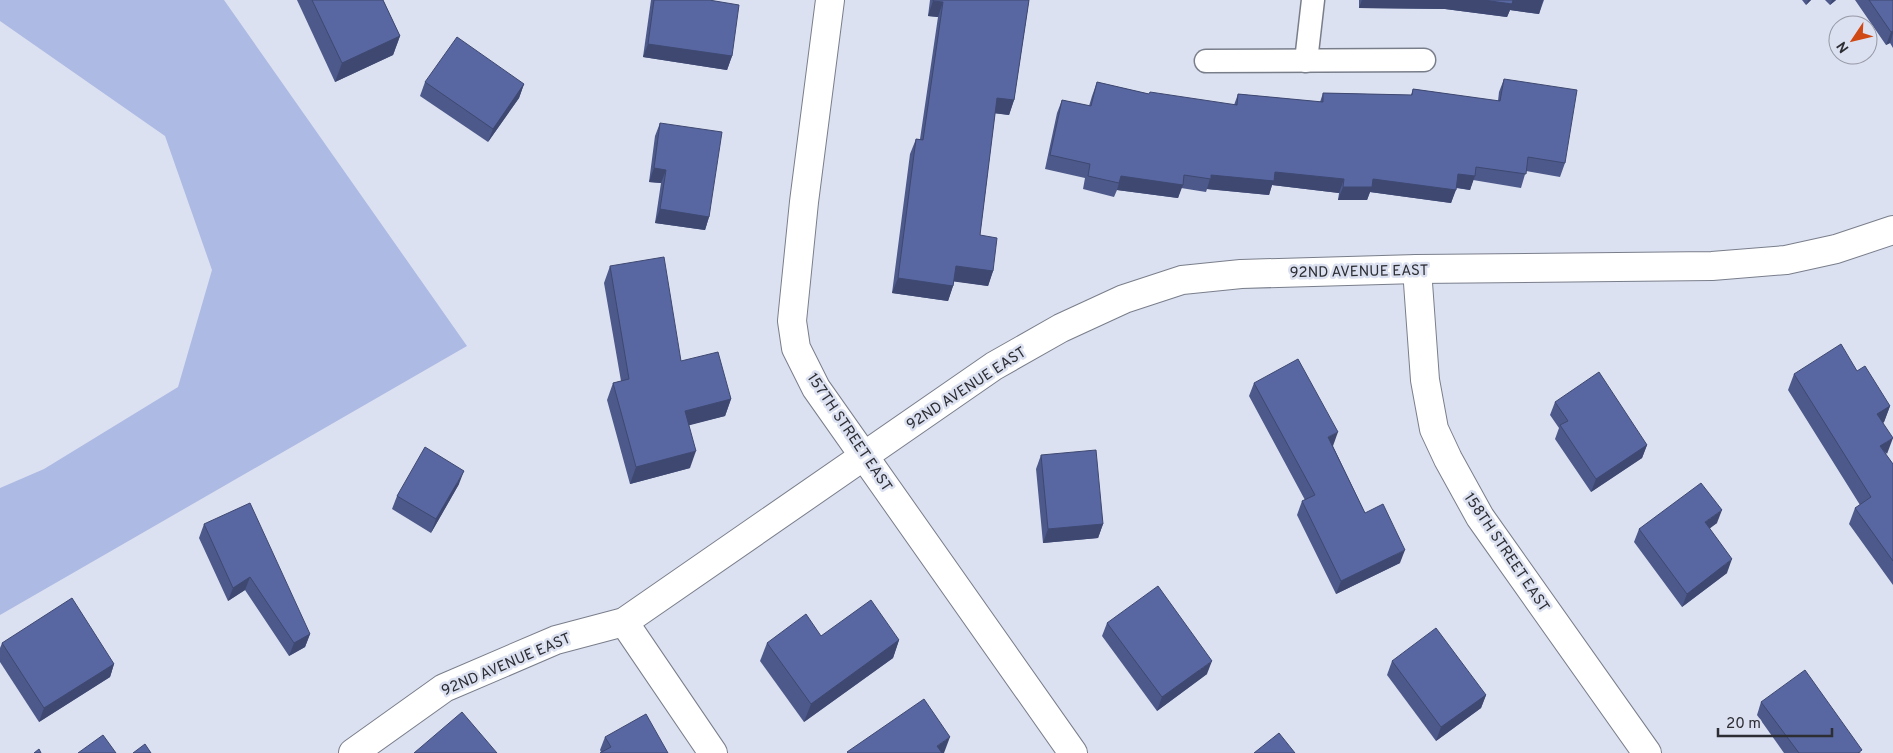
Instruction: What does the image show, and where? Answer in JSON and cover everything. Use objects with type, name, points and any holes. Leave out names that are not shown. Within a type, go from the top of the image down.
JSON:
[{"type":"street","name":"157TH STREET EAST","points":[[830,0],[804,202],[792,321],[796,348],[816,388],[1073,753]]},
{"type":"street","name":"92ND AVENUE EAST","points":[[353,753],[444,688],[556,640],[624,622],[994,366],[1061,328],[1124,299],[1182,280],[1241,274],[1417,269],[1712,266],[1786,260],[1836,249],[1892,233]]},
{"type":"street","name":"158TH STREET EAST","points":[[1417,269],[1425,380],[1434,429],[1448,459],[1480,517],[1647,753]]},
{"type":"street","points":[[624,622],[713,753]]},
{"type":"lane","points":[[1306,61],[1314,0]]},
{"type":"lane","points":[[1206,62],[1424,60]]},
{"type":"shaded area","points":[[0,0],[224,0],[467,346],[0,615],[0,488],[44,469],[178,387],[212,270],[165,136],[0,21]]},
{"type":"building","points":[[312,0],[383,0],[400,36],[342,63]]},
{"type":"building","points":[[654,0],[709,0],[739,5],[732,56],[648,44]]},
{"type":"building","points":[[933,0],[1029,0],[1014,100],[997,98],[980,235],[997,238],[993,271],[956,266],[953,286],[898,278],[916,139],[923,140],[943,2]]},
{"type":"building","points":[[1483,0],[1513,0],[1512,4]]},
{"type":"building","points":[[1869,0],[1893,0],[1893,31],[1891,32]]},
{"type":"building","points":[[457,37],[524,84],[493,129],[425,82]]},
{"type":"building","points":[[1504,79],[1577,90],[1565,163],[1528,157],[1526,174],[1476,167],[1475,176],[1458,174],[1456,190],[1373,179],[1372,187],[1343,187],[1344,179],[1275,172],[1274,181],[1211,175],[1211,179],[1184,175],[1183,185],[1121,176],[1119,183],[1088,176],[1090,164],[1050,155],[1062,100],[1091,106],[1097,82],[1149,94],[1150,92],[1237,105],[1238,94],[1323,102],[1323,93],[1412,95],[1413,89],[1500,101]]},
{"type":"building","points":[[660,123],[722,132],[709,217],[660,209],[666,170],[654,168]]},
{"type":"building","points":[[664,257],[681,361],[718,352],[731,399],[685,411],[696,451],[636,467],[613,383],[629,379],[610,266]]},
{"type":"building","points":[[1841,344],[1857,371],[1865,366],[1890,406],[1877,414],[1893,438],[1880,446],[1893,464],[1893,561],[1855,508],[1871,497],[1794,374]]},
{"type":"building","points":[[1298,359],[1338,432],[1328,437],[1365,513],[1383,504],[1405,550],[1341,581],[1302,501],[1315,495],[1254,383]]},
{"type":"building","points":[[1599,372],[1647,445],[1596,479],[1560,425],[1568,421],[1555,402]]},
{"type":"building","points":[[425,447],[464,471],[436,519],[397,496]]},
{"type":"building","points":[[1096,450],[1103,524],[1048,529],[1041,455]]},
{"type":"building","points":[[1701,483],[1722,510],[1705,522],[1732,559],[1687,594],[1639,529]]},
{"type":"building","points":[[250,503],[310,634],[294,643],[250,577],[233,588],[204,524]]},
{"type":"building","points":[[1158,586],[1212,661],[1162,697],[1107,623]]},
{"type":"building","points":[[72,598],[114,664],[44,708],[2,643]]},
{"type":"building","points":[[871,600],[899,640],[811,704],[767,643],[806,614],[821,636]]},
{"type":"building","points":[[1436,628],[1486,695],[1441,727],[1392,661]]},
{"type":"building","points":[[1805,670],[1862,750],[1858,753],[1799,753],[1761,702]]},
{"type":"building","points":[[924,699],[950,737],[937,746],[942,753],[847,752]]},
{"type":"building","points":[[462,712],[497,753],[414,753]]},
{"type":"building","points":[[646,714],[668,753],[600,753],[611,747],[605,737]]},
{"type":"building","points":[[1279,733],[1295,753],[1254,753]]},
{"type":"building","points":[[103,735],[116,753],[78,753]]},
{"type":"building","points":[[145,744],[151,753],[133,753]]}]
